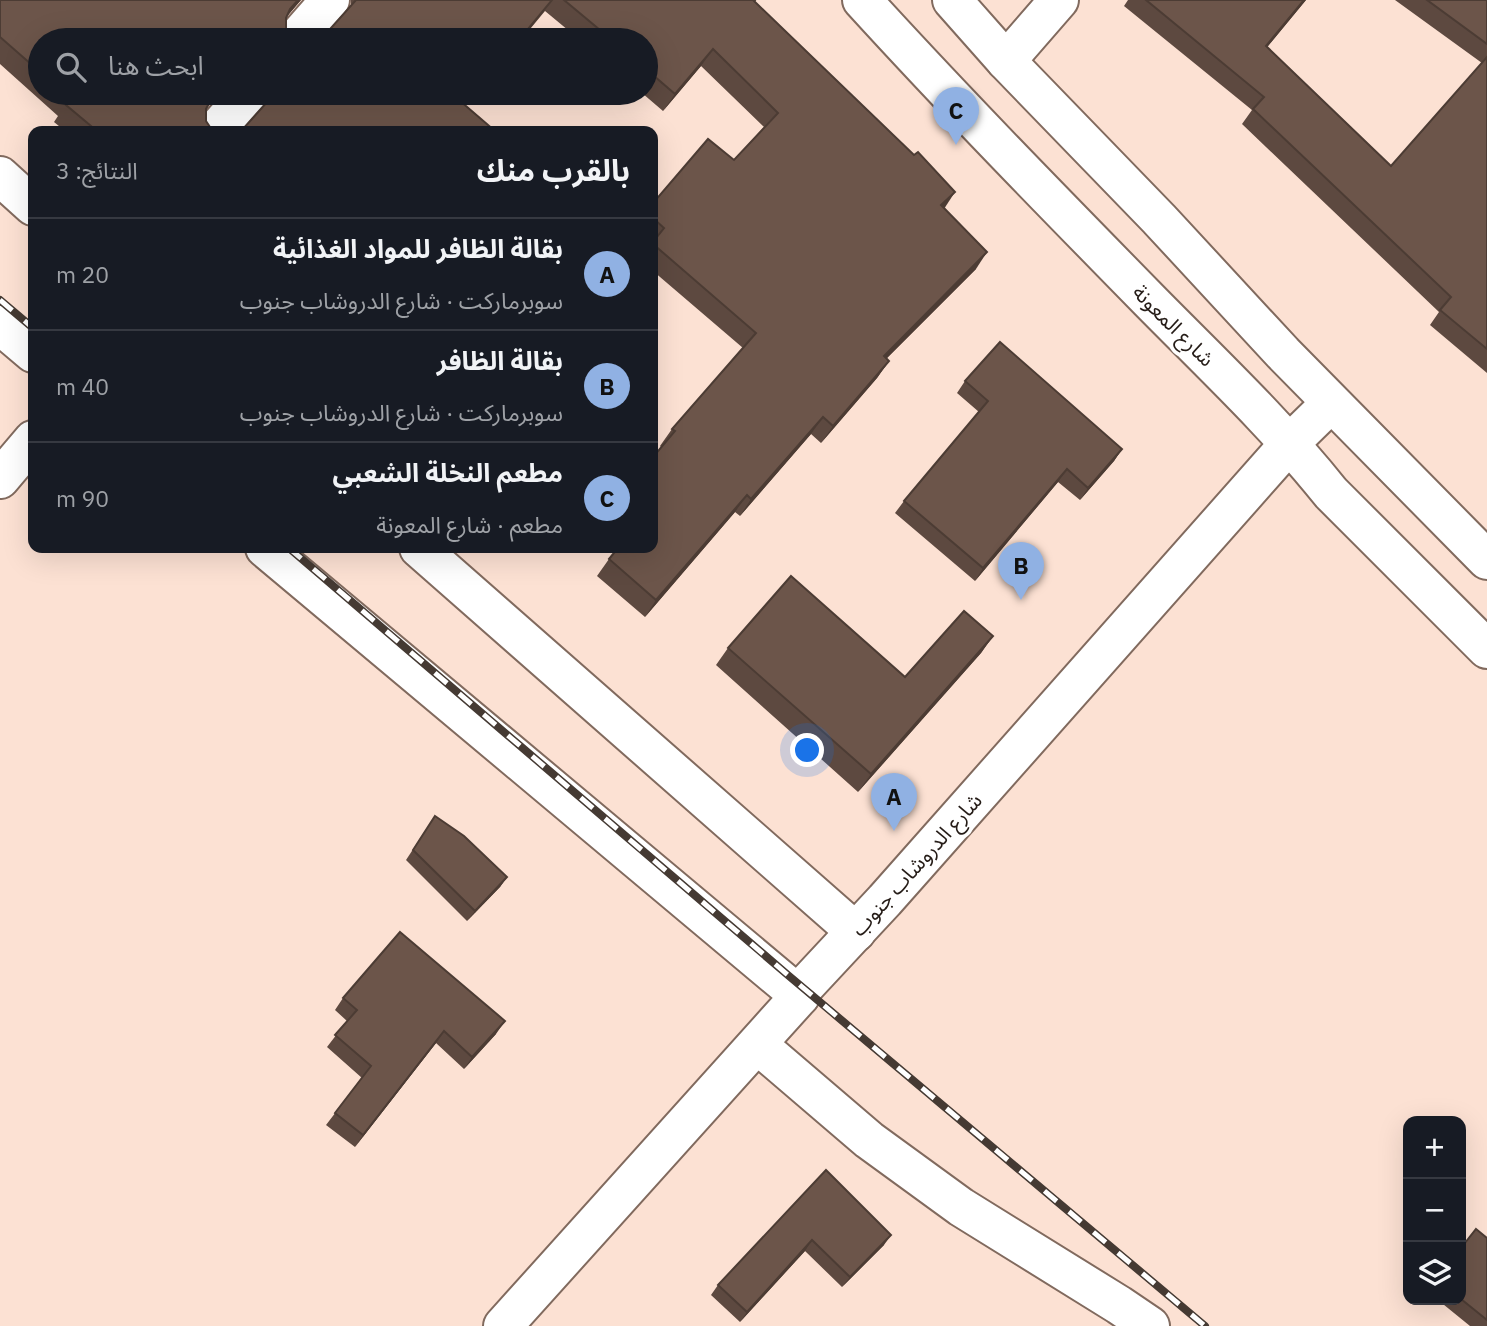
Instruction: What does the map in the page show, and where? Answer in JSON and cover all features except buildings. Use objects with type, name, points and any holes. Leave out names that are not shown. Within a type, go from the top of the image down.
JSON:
[{"type":"main road","points":[[306,28],[330,0]]},
{"type":"main road","name":"شارع المعونة","points":[[862,0],[960,107],[1289,444],[1331,493],[1487,649]]},
{"type":"main road","points":[[952,0],[1006,61],[1331,403],[1487,560]]},
{"type":"main road","points":[[1006,61],[1059,0]]},
{"type":"main road","points":[[219,126],[238,105]]},
{"type":"main road","points":[[0,176],[28,201]]},
{"type":"main road","points":[[0,326],[28,349]]},
{"type":"main road","name":"شارع الدروشاب جنوب","points":[[503,1326],[758,1045],[800,996],[803,988],[856,932],[1289,444],[1331,403]]},
{"type":"main road","points":[[0,479],[28,446]]},
{"type":"main road","points":[[271,553],[800,996]]},
{"type":"main road","points":[[425,553],[856,932]]},
{"type":"main road","points":[[758,1045],[869,1140],[961,1207],[1150,1326]]},
{"type":"railway","points":[[0,300],[28,324]]},
{"type":"railway","points":[[295,553],[789,976],[1205,1326]]},
{"type":"place","name":"مطعم النخلة الشعبي","points":[[956,145]]},
{"type":"place","name":"بقالة الظافر","points":[[1021,600]]},
{"type":"place","name":"بقالة الظافر للمواد الغذائية","points":[[894,831]]}]
